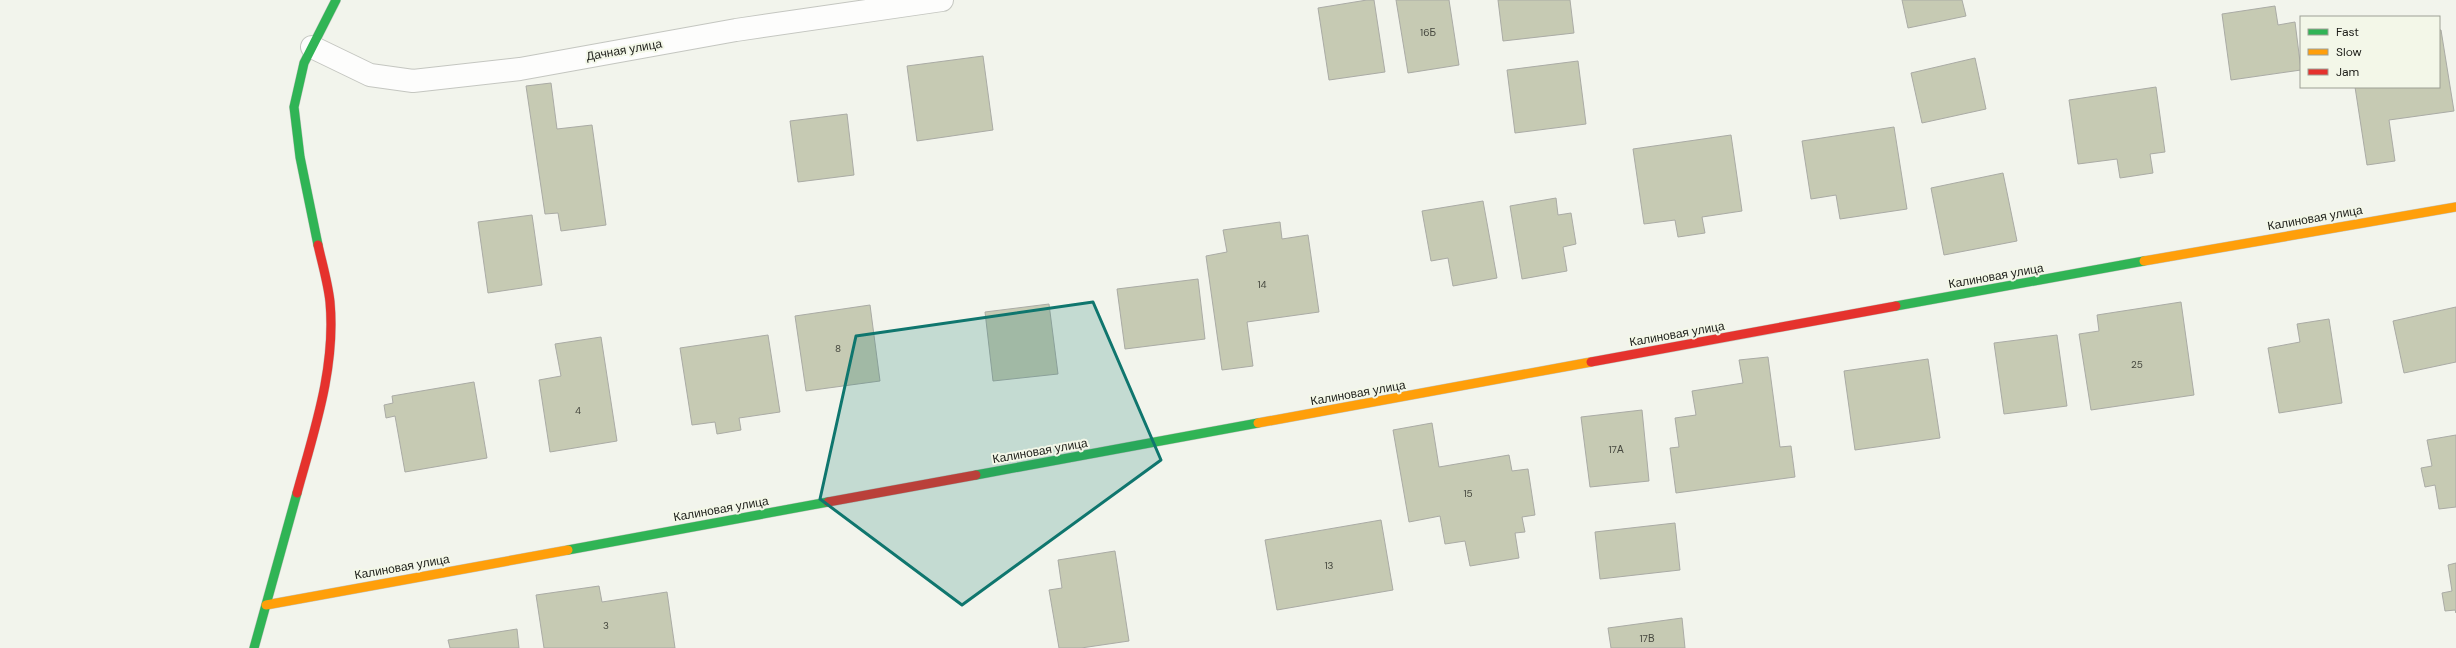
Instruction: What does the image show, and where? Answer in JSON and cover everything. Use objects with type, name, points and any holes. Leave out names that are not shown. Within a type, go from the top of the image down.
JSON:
[{"type":"street","points":[[254,648],[323,400],[330,350],[330,301],[300,157],[294,107],[304,63],[336,0]]},
{"type":"street","name":"Дачная улица","points":[[312,47],[370,75],[413,81],[520,69],[736,30],[942,0]]},
{"type":"street","name":"Калиновая улица","points":[[266,604],[2293,234],[2456,207]]},
{"type":"highlighted area","points":[[1093,302],[1161,460],[962,605],[820,499],[856,336]]},
{"type":"building","points":[[1374,0],[1385,72],[1329,80],[1318,8]]},
{"type":"building","points":[[1396,0],[1449,0],[1459,65],[1408,73]]},
{"type":"building","points":[[1498,0],[1570,0],[1574,33],[1503,41]]},
{"type":"building","points":[[1902,0],[1962,0],[1966,16],[1908,28]]},
{"type":"building","points":[[2275,6],[2278,25],[2295,22],[2300,70],[2231,80],[2222,14]]},
{"type":"building","points":[[2441,30],[2454,111],[2389,120],[2395,161],[2367,165],[2355,88],[2440,88]]},
{"type":"building","points":[[983,56],[993,130],[917,141],[907,66]]},
{"type":"building","points":[[1975,58],[1986,109],[1922,123],[1911,73]]},
{"type":"building","points":[[1578,61],[1586,124],[1515,133],[1507,70]]},
{"type":"building","points":[[551,83],[557,129],[592,125],[606,225],[561,231],[558,213],[545,214],[526,86]]},
{"type":"building","points":[[2156,87],[2165,152],[2150,154],[2153,173],[2120,178],[2117,159],[2078,164],[2069,100]]},
{"type":"building","points":[[847,114],[854,175],[798,182],[790,121]]},
{"type":"building","points":[[1894,127],[1907,209],[1840,219],[1836,195],[1811,199],[1802,141]]},
{"type":"building","points":[[1731,135],[1742,211],[1702,217],[1705,233],[1678,237],[1675,220],[1644,224],[1633,149]]},
{"type":"building","points":[[2003,173],[2017,241],[1944,255],[1931,188]]},
{"type":"building","points":[[1556,198],[1558,215],[1571,213],[1576,244],[1563,247],[1567,271],[1522,279],[1510,206]]},
{"type":"building","points":[[1483,201],[1497,278],[1453,286],[1448,258],[1431,261],[1422,211]]},
{"type":"building","points":[[532,215],[542,285],[488,293],[478,222]]},
{"type":"building","points":[[1280,222],[1282,239],[1308,235],[1319,312],[1247,322],[1253,366],[1222,370],[1206,256],[1227,252],[1223,230]]},
{"type":"building","points":[[1198,279],[1205,339],[1125,349],[1117,289]]},
{"type":"building","points":[[2181,302],[2194,395],[2091,410],[2079,334],[2099,331],[2097,315]]},
{"type":"building","points":[[1049,304],[1058,374],[993,381],[985,312]]},
{"type":"building","points":[[870,305],[880,381],[806,391],[795,316]]},
{"type":"building","points":[[2456,307],[2456,362],[2404,373],[2393,321]]},
{"type":"building","points":[[2329,319],[2342,403],[2279,413],[2268,348],[2300,342],[2297,324]]},
{"type":"building","points":[[768,335],[780,412],[739,418],[741,430],[717,434],[715,422],[692,425],[680,348]]},
{"type":"building","points":[[2057,335],[2067,406],[2004,414],[1994,343]]},
{"type":"building","points":[[601,337],[617,441],[550,452],[539,380],[561,376],[555,344]]},
{"type":"building","points":[[1768,357],[1780,447],[1791,446],[1795,477],[1676,493],[1670,448],[1679,447],[1675,418],[1696,415],[1692,391],[1743,383],[1739,360]]},
{"type":"building","points":[[1928,359],[1940,438],[1855,450],[1844,371]]},
{"type":"building","points":[[474,382],[487,458],[405,472],[395,416],[386,418],[384,405],[393,403],[392,396]]},
{"type":"building","points":[[1642,410],[1649,481],[1590,487],[1581,417]]},
{"type":"building","points":[[1432,423],[1439,467],[1509,455],[1512,471],[1528,469],[1535,515],[1522,517],[1525,532],[1515,533],[1519,558],[1470,566],[1465,541],[1445,544],[1440,516],[1409,522],[1393,430]]},
{"type":"building","points":[[2456,435],[2456,507],[2439,509],[2435,485],[2425,487],[2421,468],[2432,466],[2427,440]]},
{"type":"building","points":[[1381,520],[1393,590],[1277,610],[1265,540]]},
{"type":"building","points":[[1675,523],[1680,570],[1600,579],[1595,532]]},
{"type":"building","points":[[1115,551],[1129,641],[1081,648],[1059,648],[1049,590],[1062,588],[1058,560]]},
{"type":"building","points":[[2456,563],[2456,613],[2455,610],[2445,611],[2442,593],[2452,591],[2448,565]]},
{"type":"building","points":[[599,586],[602,602],[667,592],[675,648],[544,648],[536,595]]},
{"type":"building","points":[[1682,618],[1685,648],[1611,648],[1608,628]]},
{"type":"building","points":[[517,629],[519,648],[450,648],[448,640]]},
{"type":"traffic: fast","points":[[318,245],[300,157],[294,107],[304,63],[336,0]]},
{"type":"traffic: fast","points":[[1896,306],[2144,261]]},
{"type":"traffic: fast","points":[[976,475],[1258,423]]},
{"type":"traffic: fast","points":[[254,648],[297,493]]},
{"type":"traffic: fast","points":[[568,550],[828,502]]},
{"type":"traffic: slow","points":[[2144,261],[2456,207]]},
{"type":"traffic: slow","points":[[1258,423],[1591,362]]},
{"type":"traffic: slow","points":[[266,605],[568,550]]},
{"type":"traffic: jam","points":[[297,493],[322,399],[330,351],[330,302],[318,245]]},
{"type":"traffic: jam","points":[[1591,362],[1896,306]]},
{"type":"traffic: jam","points":[[828,502],[976,475]]}]
